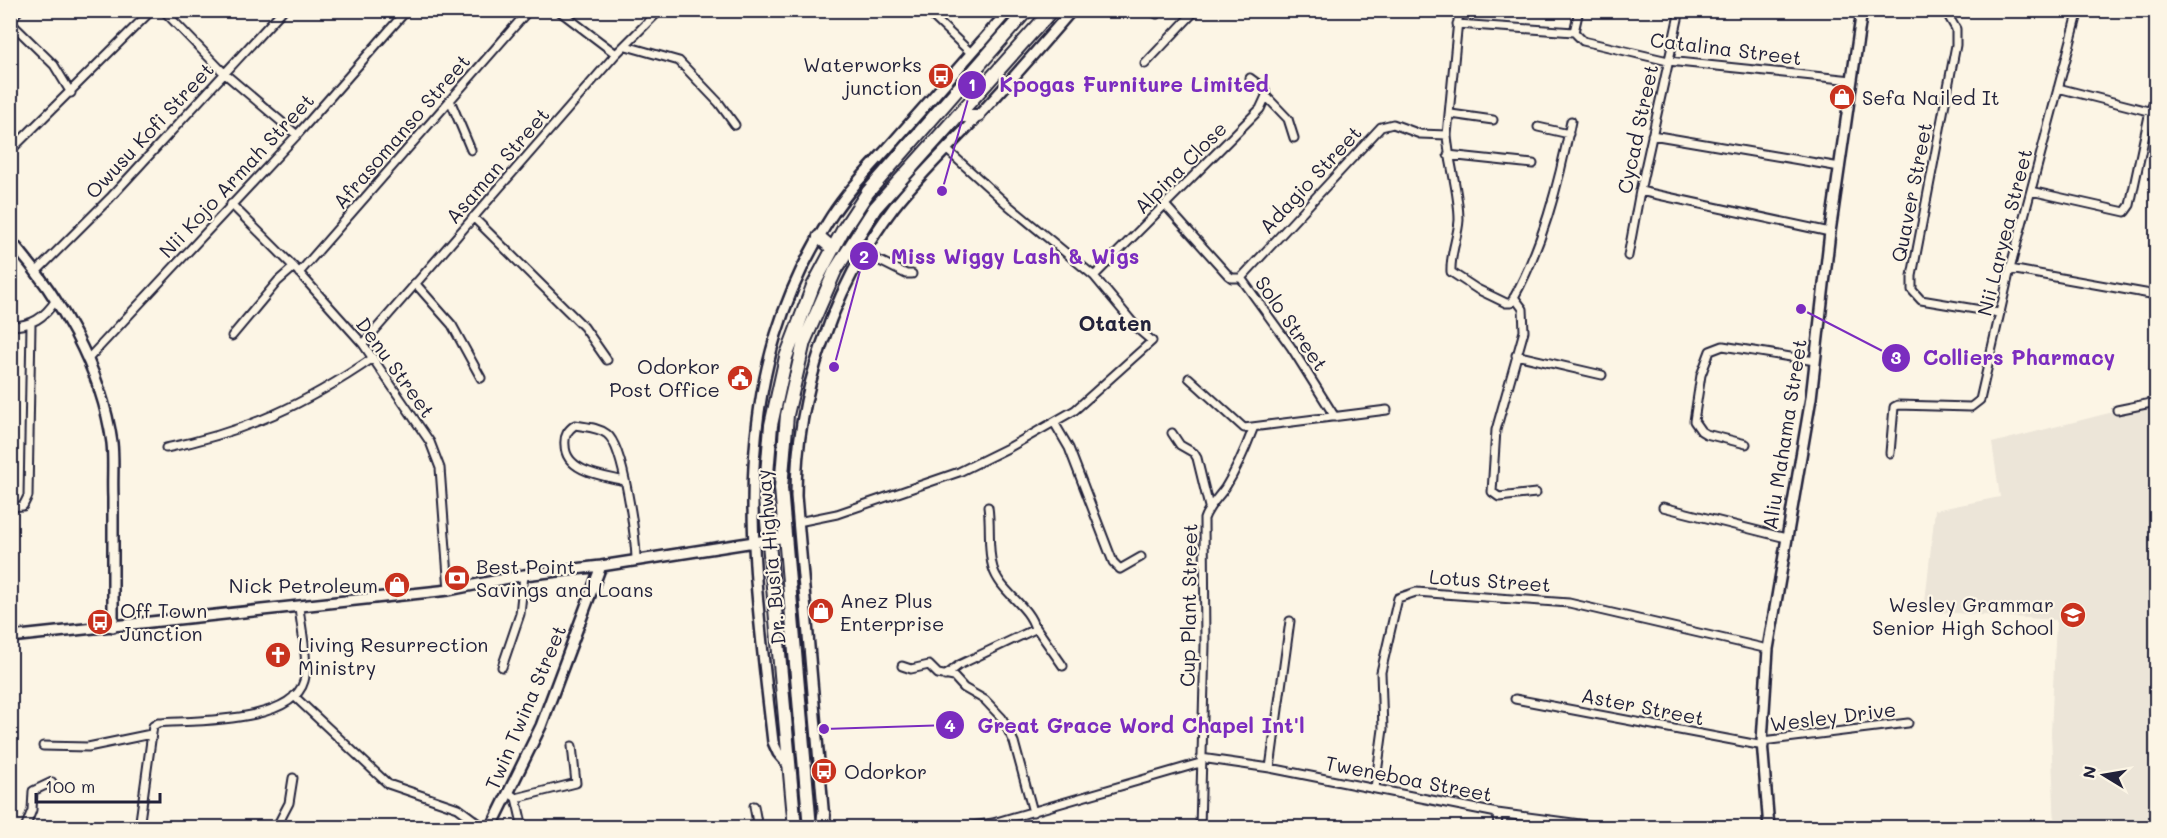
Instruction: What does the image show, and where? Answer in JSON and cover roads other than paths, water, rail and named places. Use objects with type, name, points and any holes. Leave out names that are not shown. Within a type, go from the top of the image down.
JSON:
[{"type":"highway","name":"Dr. Busia Highway","points":[[795,828],[765,499],[767,452],[774,405],[786,357],[813,286],[832,248],[884,171],[1027,10]]},
{"type":"highway","name":"Dr. Busia Highway","points":[[810,828],[801,697],[781,488],[783,438],[791,389],[812,320],[835,271],[875,208],[1052,10]]},
{"type":"highway","points":[[957,116],[978,116]]},
{"type":"highway","points":[[819,237],[832,248]]},
{"type":"highway","points":[[767,452],[774,525],[777,532],[786,537]]},
{"type":"highway","points":[[768,541],[777,562],[786,668],[801,697]]},
{"type":"street","points":[[19,10],[10,21],[54,65],[71,93]]},
{"type":"street","points":[[10,152],[152,10]]},
{"type":"street","points":[[163,10],[224,73],[297,135]]},
{"type":"street","name":"Owusu Kofi Street","points":[[37,270],[110,198],[283,10]]},
{"type":"street","name":"Nii Kojo Armah Street","points":[[87,360],[297,135],[407,10]]},
{"type":"street","name":"Afrasomanso Street","points":[[232,336],[278,281],[296,270],[529,10]]},
{"type":"street","points":[[558,10],[616,54]]},
{"type":"street","name":"Asaman Street","points":[[363,344],[616,54],[660,10]]},
{"type":"street","points":[[926,10],[971,53]]},
{"type":"street","name":"Dr. Busia Highway","points":[[790,766],[778,753],[773,742],[753,543],[755,428],[764,373],[780,320],[797,277],[819,237],[853,189],[1009,10]]},
{"type":"street","name":"Dr. Busia Highway","points":[[824,823],[798,522],[796,460],[804,402],[831,323],[864,253],[895,207],[1072,10]]},
{"type":"street","points":[[1149,10],[1157,14]]},
{"type":"street","points":[[1145,64],[1196,10]]},
{"type":"street","points":[[1458,10],[1448,135],[1448,155],[1457,190],[1459,221],[1451,272],[1506,303],[1511,303],[1521,288],[1552,204],[1571,121]]},
{"type":"street","points":[[1574,32],[1578,10]]},
{"type":"street","name":"Cycad Street","points":[[1629,256],[1640,191],[1680,10]]},
{"type":"street","name":"Aliu Mahama Street","points":[[1769,828],[1763,743],[1768,649],[1815,361],[1830,232],[1862,10]]},
{"type":"street","name":"Quaver Street","points":[[1945,10],[1956,30],[1956,45],[1912,276],[1912,290],[1921,300],[1999,314]]},
{"type":"street","name":"Nii Laryea Street","points":[[1890,453],[1893,410],[1896,406],[1976,406],[1980,400],[2010,269],[2079,10]]},
{"type":"street","name":"Catalina Street","points":[[1457,24],[1574,32],[1583,41],[1668,61],[1852,81]]},
{"type":"street","points":[[626,46],[679,61],[688,68],[735,125]]},
{"type":"street","points":[[1250,78],[1258,81],[1265,89],[1266,96],[1288,119],[1294,138]]},
{"type":"street","points":[[2058,88],[2153,112]]},
{"type":"street","name":"Alpina Close","points":[[1094,276],[1256,115],[1266,96]]},
{"type":"street","points":[[2031,191],[2125,212],[2130,205],[2157,98]]},
{"type":"street","points":[[450,100],[471,150]]},
{"type":"street","points":[[1451,114],[1493,120]]},
{"type":"street","name":"Adagio Street","points":[[1240,278],[1381,127],[1393,124],[1420,134],[1448,135]]},
{"type":"street","points":[[1538,127],[1569,134]]},
{"type":"street","points":[[1652,135],[1840,166]]},
{"type":"street","points":[[798,522],[837,514],[959,472],[1055,424],[1108,383],[1152,341],[1139,330],[1094,276],[1018,214],[946,148]]},
{"type":"street","points":[[1448,155],[1533,164]]},
{"type":"street","points":[[1640,191],[1830,232]]},
{"type":"street","name":"Denu Street","points":[[231,204],[296,270],[363,344],[436,453],[440,468],[449,590]]},
{"type":"street","name":"Solo Street","points":[[1166,206],[1228,275],[1232,278],[1240,278],[1291,347],[1335,417]]},
{"type":"street","points":[[473,217],[584,327],[607,360]]},
{"type":"street","points":[[10,240],[37,270],[56,300],[87,360],[105,410],[112,442],[113,627]]},
{"type":"street","points":[[864,253],[906,274],[912,274]]},
{"type":"street","points":[[2010,269],[2157,294]]},
{"type":"street","points":[[415,283],[452,326],[481,378]]},
{"type":"street","points":[[1514,297],[1525,317],[1496,430],[1492,492],[1499,497],[1536,493]]},
{"type":"street","points":[[10,326],[31,324],[48,312],[56,300]]},
{"type":"street","points":[[10,507],[22,506],[28,496],[31,324]]},
{"type":"street","points":[[1746,444],[1701,431],[1694,421],[1705,359],[1710,351],[1717,347],[1815,361]]},
{"type":"street","points":[[1516,355],[1602,375]]},
{"type":"street","points":[[166,448],[224,435],[275,416],[318,394],[373,358]]},
{"type":"street","points":[[1189,378],[1238,424],[1253,429],[1387,410]]},
{"type":"street","points":[[2117,410],[2157,402]]},
{"type":"street","points":[[1055,424],[1069,448],[1113,562],[1120,569],[1141,557]]},
{"type":"street","points":[[625,481],[588,472],[570,459],[564,444],[567,431],[575,425],[599,429],[608,435],[618,450],[625,481],[636,543],[636,561]]},
{"type":"street","points":[[1209,507],[1236,469],[1253,429]]},
{"type":"street","name":"Cup Plant Street","points":[[1172,433],[1180,446],[1194,453],[1197,458],[1209,507],[1204,525],[1205,645],[1200,828]]},
{"type":"street","points":[[988,507],[992,567],[1006,592],[1017,602],[1063,666]]},
{"type":"street","points":[[1663,507],[1786,538]]},
{"type":"street","points":[[731,546],[744,536],[752,519]]},
{"type":"street","points":[[10,637],[449,590],[524,575],[636,561],[786,537]]},
{"type":"street","name":"Twin Twina Street","points":[[491,828],[513,795],[553,697],[601,566]]},
{"type":"street","points":[[501,667],[520,614],[524,575]]},
{"type":"street","name":"Lotus Street","points":[[1376,789],[1383,729],[1381,672],[1398,598],[1416,592],[1569,603],[1768,649]]},
{"type":"street","points":[[139,828],[153,726],[158,723],[263,713],[286,703],[304,681],[299,607]]},
{"type":"street","points":[[1270,768],[1290,621]]},
{"type":"street","points":[[945,676],[958,665],[1033,632],[1035,626]]},
{"type":"street","points":[[902,666],[911,669],[929,665],[938,674],[954,677],[964,688],[985,700],[1002,718],[1014,742],[1033,812]]},
{"type":"street","points":[[294,696],[388,784],[458,808],[485,828]]},
{"type":"street","name":"Aster Street","points":[[1515,699],[1763,743]]},
{"type":"street","name":"Wesley Drive","points":[[1763,743],[1908,723]]},
{"type":"street","points":[[43,746],[88,747],[151,734]]},
{"type":"street","points":[[523,828],[513,795],[576,783],[572,746]]},
{"type":"street","points":[[957,828],[993,823],[1033,812],[1201,760]]},
{"type":"street","name":"Tweneboa Street","points":[[1201,760],[1270,768],[1497,813],[1610,828]]},
{"type":"street","points":[[276,828],[289,803],[293,778]]},
{"type":"street","points":[[25,828],[33,810],[33,791],[52,782]]},
{"type":"street","points":[[754,806],[758,828]]},
{"type":"street","points":[[1497,813],[1498,828]]},
{"type":"place","name":"Waterworks junction","points":[[941,76]]},
{"type":"place","name":"Sefa Nailed It","points":[[1842,97]]},
{"type":"place","name":"Kpogas Furniture Limited","points":[[942,191]]},
{"type":"place","name":"Colliers Pharmacy","points":[[1801,309]]},
{"type":"place","name":"Miss Wiggy Lash & Wigs","points":[[834,367]]},
{"type":"place","name":"Odorkor Post Office","points":[[740,378]]},
{"type":"place","name":"Best Point Savings and Loans","points":[[457,578]]},
{"type":"place","name":"Nick Petroleum","points":[[397,585]]},
{"type":"place","name":"Anez Plus Enterprise","points":[[821,611]]},
{"type":"place","name":"Wesley Grammar Senior High School","points":[[2073,615]]},
{"type":"place","name":"Off Town Junction","points":[[100,622]]},
{"type":"place","name":"Living Resurrection Ministry","points":[[278,655]]},
{"type":"place","name":"Great Grace Word Chapel Int'l","points":[[824,729]]},
{"type":"place","name":"Odorkor","points":[[824,771]]},
{"type":"district","name":"Otaten","points":[[1115,322]]}]
